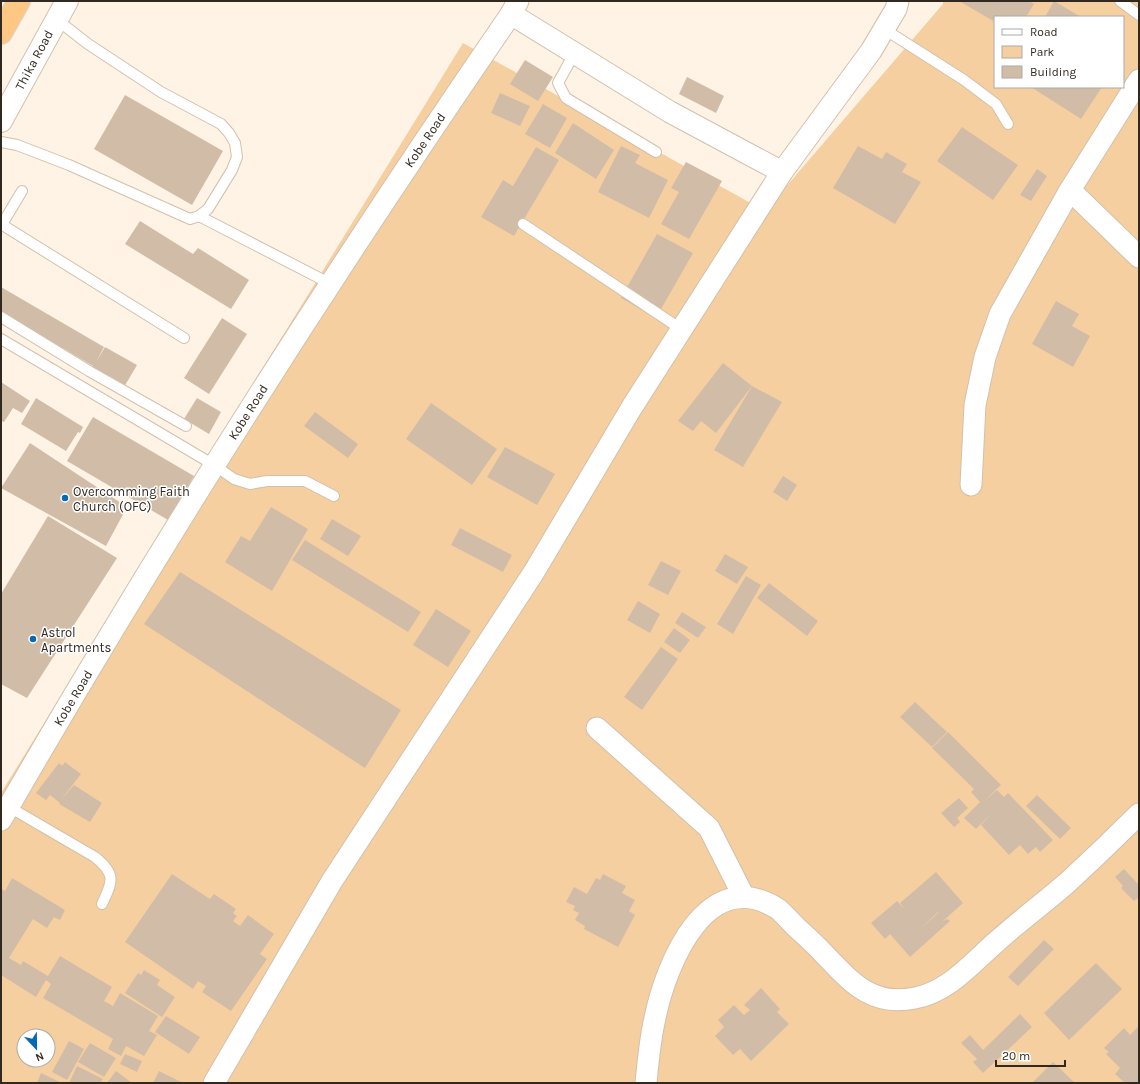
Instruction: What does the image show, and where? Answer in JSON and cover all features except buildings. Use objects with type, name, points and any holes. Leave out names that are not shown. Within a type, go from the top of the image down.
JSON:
[{"type":"highway","points":[[1,33],[19,1]]},
{"type":"main road","name":"Thika Road","points":[[1,121],[67,1]]},
{"type":"street","points":[[214,1083],[332,881],[534,572],[632,407],[681,329],[782,172],[871,51],[896,10],[898,1]]},
{"type":"street","points":[[515,7],[574,52],[670,112],[782,172]]},
{"type":"street","name":"Kobe Road","points":[[5,813],[214,465],[416,153],[515,7]]},
{"type":"street","points":[[971,485],[975,405],[985,358],[1000,314],[1070,190],[1139,80]]},
{"type":"street","points":[[1070,190],[1139,257]]},
{"type":"street","points":[[597,728],[709,828],[744,897]]},
{"type":"street","points":[[646,1083],[655,1017],[674,958],[690,931],[707,910],[726,900],[744,897],[764,901],[779,910],[825,955],[843,975],[863,991],[889,1000],[915,998],[942,988],[965,971],[994,944],[1068,881],[1139,814]]},
{"type":"lane","points":[[1120,1],[1139,15]]},
{"type":"lane","points":[[1,142],[17,145],[69,165],[190,219],[199,216],[208,209],[232,170],[237,157],[235,143],[221,124],[161,92],[88,44],[56,19]]},
{"type":"lane","points":[[884,28],[964,80],[996,104],[1008,124]]},
{"type":"lane","points":[[574,52],[558,84],[566,98],[656,152]]},
{"type":"lane","points":[[22,191],[1,225],[184,338]]},
{"type":"lane","points":[[199,216],[331,284]]},
{"type":"lane","points":[[523,224],[681,329]]},
{"type":"lane","points":[[1,317],[89,372],[186,426]]},
{"type":"lane","points":[[1,339],[214,465],[234,479],[250,484],[267,481],[305,481],[334,496]]},
{"type":"lane","points":[[5,813],[94,857],[105,865],[110,872],[111,882],[102,904]]},
{"type":"green space","points":[[943,1],[1139,1],[1139,1083],[1,1083],[1,793],[463,43],[765,211],[943,4]]},
{"type":"place","name":"Overcomming Faith Church (OFC)","points":[[65,498]]},
{"type":"place","name":"Astrol Apartments","points":[[33,639]]}]
